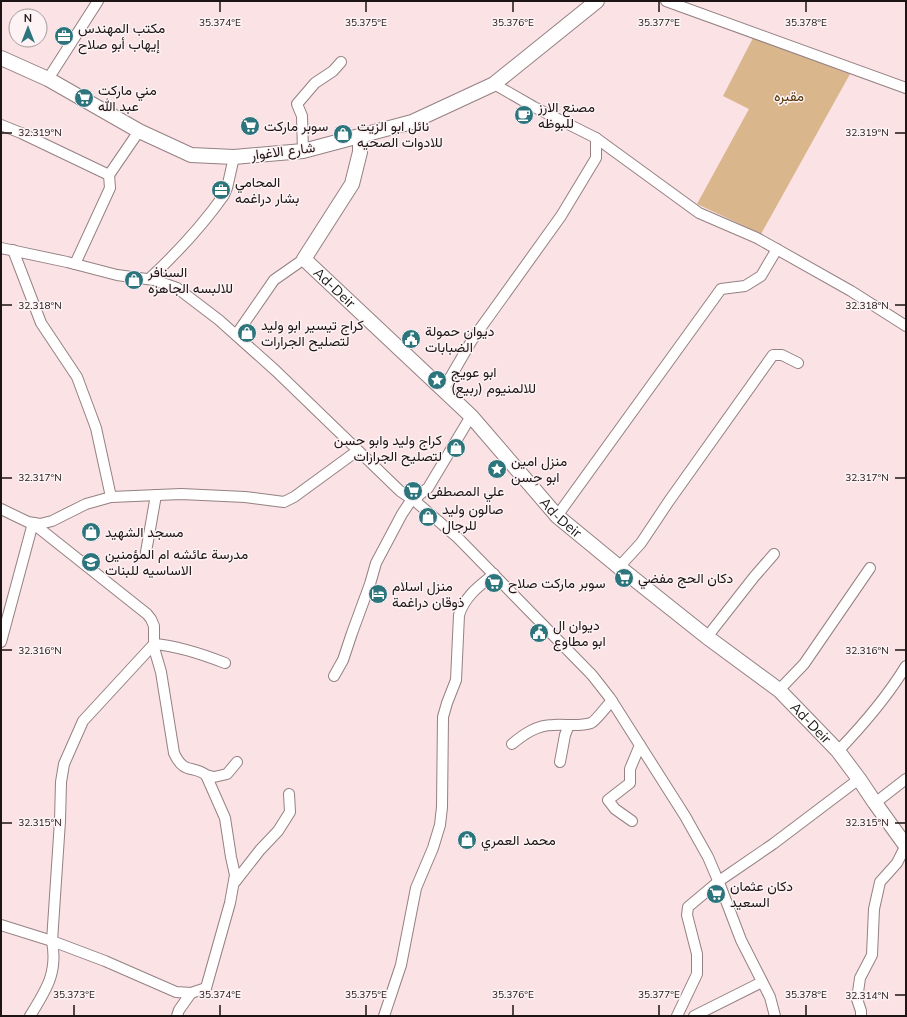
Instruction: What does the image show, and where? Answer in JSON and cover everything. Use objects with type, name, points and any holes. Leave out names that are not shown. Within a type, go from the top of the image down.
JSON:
[{"type":"street","points":[[48,79],[98,1]]},
{"type":"street","name":"شارع الاغوار","points":[[1,58],[48,79],[139,131],[191,155],[234,157],[303,151],[412,122],[494,84],[597,1]]},
{"type":"street","points":[[666,1],[906,88]]},
{"type":"street","points":[[303,151],[302,116],[297,104],[315,83],[333,71],[341,62]]},
{"type":"street","points":[[494,84],[534,107],[596,138],[699,213],[757,238],[851,291],[906,326]]},
{"type":"street","points":[[1,125],[109,175]]},
{"type":"street","points":[[75,264],[110,188],[109,175],[139,131]]},
{"type":"street","name":"Ad-Deir","points":[[360,136],[360,152],[352,184],[304,258],[471,416],[557,516],[707,637],[779,690],[838,751],[906,845]]},
{"type":"street","points":[[443,390],[472,340],[561,216],[596,158],[596,138]]},
{"type":"street","points":[[149,278],[185,244],[224,195],[228,188],[234,157]]},
{"type":"street","points":[[1,248],[117,275],[149,278],[177,288],[208,311],[236,335],[276,371],[400,491],[414,500],[458,538],[592,675],[612,701],[693,830],[718,881],[741,940],[770,996],[774,1016]]},
{"type":"street","points":[[557,516],[721,288],[745,286],[761,276],[777,249]]},
{"type":"street","points":[[13,250],[41,323],[77,377],[96,428],[111,497]]},
{"type":"street","points":[[236,335],[274,280],[304,258]]},
{"type":"street","points":[[619,567],[641,543],[669,501],[774,355],[782,355],[798,363]]},
{"type":"street","points":[[334,676],[343,660],[376,563],[402,514],[414,500],[428,488],[471,416]]},
{"type":"street","points":[[1,509],[28,522],[45,523],[86,504],[111,497],[181,494],[237,496],[284,502],[294,497],[357,451]]},
{"type":"street","points":[[146,552],[156,495]]},
{"type":"street","points":[[1,642],[34,523]]},
{"type":"street","points":[[34,523],[35,526],[147,614],[151,619],[154,626],[155,654],[161,672],[176,758],[189,769],[201,771],[214,777],[227,774],[237,762]]},
{"type":"street","points":[[707,637],[774,554]]},
{"type":"street","points":[[779,690],[804,664],[870,568]]},
{"type":"street","points":[[384,1016],[401,965],[416,888],[433,848],[440,825],[442,807],[443,717],[456,680],[459,615],[468,596],[494,574]]},
{"type":"street","points":[[154,644],[167,645],[202,654],[225,664]]},
{"type":"street","points":[[30,1016],[50,980],[54,967],[52,941],[60,822],[60,782],[64,764],[83,721],[154,644]]},
{"type":"street","points":[[838,751],[895,684],[906,666]]},
{"type":"street","points":[[512,744],[522,735],[541,726],[592,723],[612,701]]},
{"type":"street","points":[[560,762],[569,725]]},
{"type":"street","points":[[632,821],[615,809],[608,800],[630,783],[630,769],[640,744]]},
{"type":"street","points":[[1,924],[52,941],[176,992],[191,992],[206,988],[235,882],[235,868],[231,857],[225,818],[206,774]]},
{"type":"street","points":[[677,1016],[697,974],[697,954],[687,915],[688,907],[718,881],[773,844],[859,779]]},
{"type":"street","points":[[875,803],[906,779]]},
{"type":"street","points":[[235,882],[260,850],[278,831],[290,812],[289,794]]},
{"type":"street","points":[[861,1016],[862,1011],[856,999],[860,978],[872,956],[874,909],[880,882],[897,863],[906,845]]},
{"type":"street","points":[[694,1016],[762,982]]},
{"type":"street","points":[[177,1016],[179,1010],[191,992]]},
{"type":"green space","name":"مقبره","points":[[753,38],[850,74],[761,234],[697,204],[749,109],[723,96]]},
{"type":"place","name":"مكتب المهندس إيهاب أبو صلاح","points":[[64,36]]},
{"type":"place","name":"مني ماركت عبد الله","points":[[84,98]]},
{"type":"place","name":"مصنع الارز للبوظه","points":[[524,115]]},
{"type":"place","name":"سوبر ماركت","points":[[250,126]]},
{"type":"place","name":"نائل ابو الزيت للادوات الصحيه","points":[[343,134]]},
{"type":"place","name":"المحامي بشار دراغمه","points":[[221,190]]},
{"type":"place","name":"السنافر للالبسه الجاهزه","points":[[134,280]]},
{"type":"place","name":"كراج تيسير ابو وليد لتصليح الجرارات","points":[[247,333]]},
{"type":"place","name":"ديوان حمولة الضبابات","points":[[411,339]]},
{"type":"place","name":"ابو عويج للالمنيوم (ربيع)","points":[[437,380]]},
{"type":"place","name":"كراج وليد وابو حسن لتصليح الجرارات","points":[[456,448]]},
{"type":"place","name":"منزل امين ابو حِسن","points":[[497,469]]},
{"type":"place","name":"علي المصطفى","points":[[413,491]]},
{"type":"place","name":"صالون وليد للرجال","points":[[428,517]]},
{"type":"place","name":"مسجد الشهيد","points":[[91,532]]},
{"type":"place","name":"مدرسة عائشه ام المؤمنين الاساسيه للبنات","points":[[91,562]]},
{"type":"place","name":"دكان الحج مفضي","points":[[624,578]]},
{"type":"place","name":"سوبر ماركت صلاح","points":[[494,583]]},
{"type":"place","name":"منزل اسلام ذوقان دراغمة","points":[[378,594]]},
{"type":"place","name":"ديوان ال ابو مطاوع","points":[[539,633]]},
{"type":"place","name":"محمد العمري","points":[[467,840]]},
{"type":"place","name":"دكان عثمان السعيد","points":[[716,894]]}]
